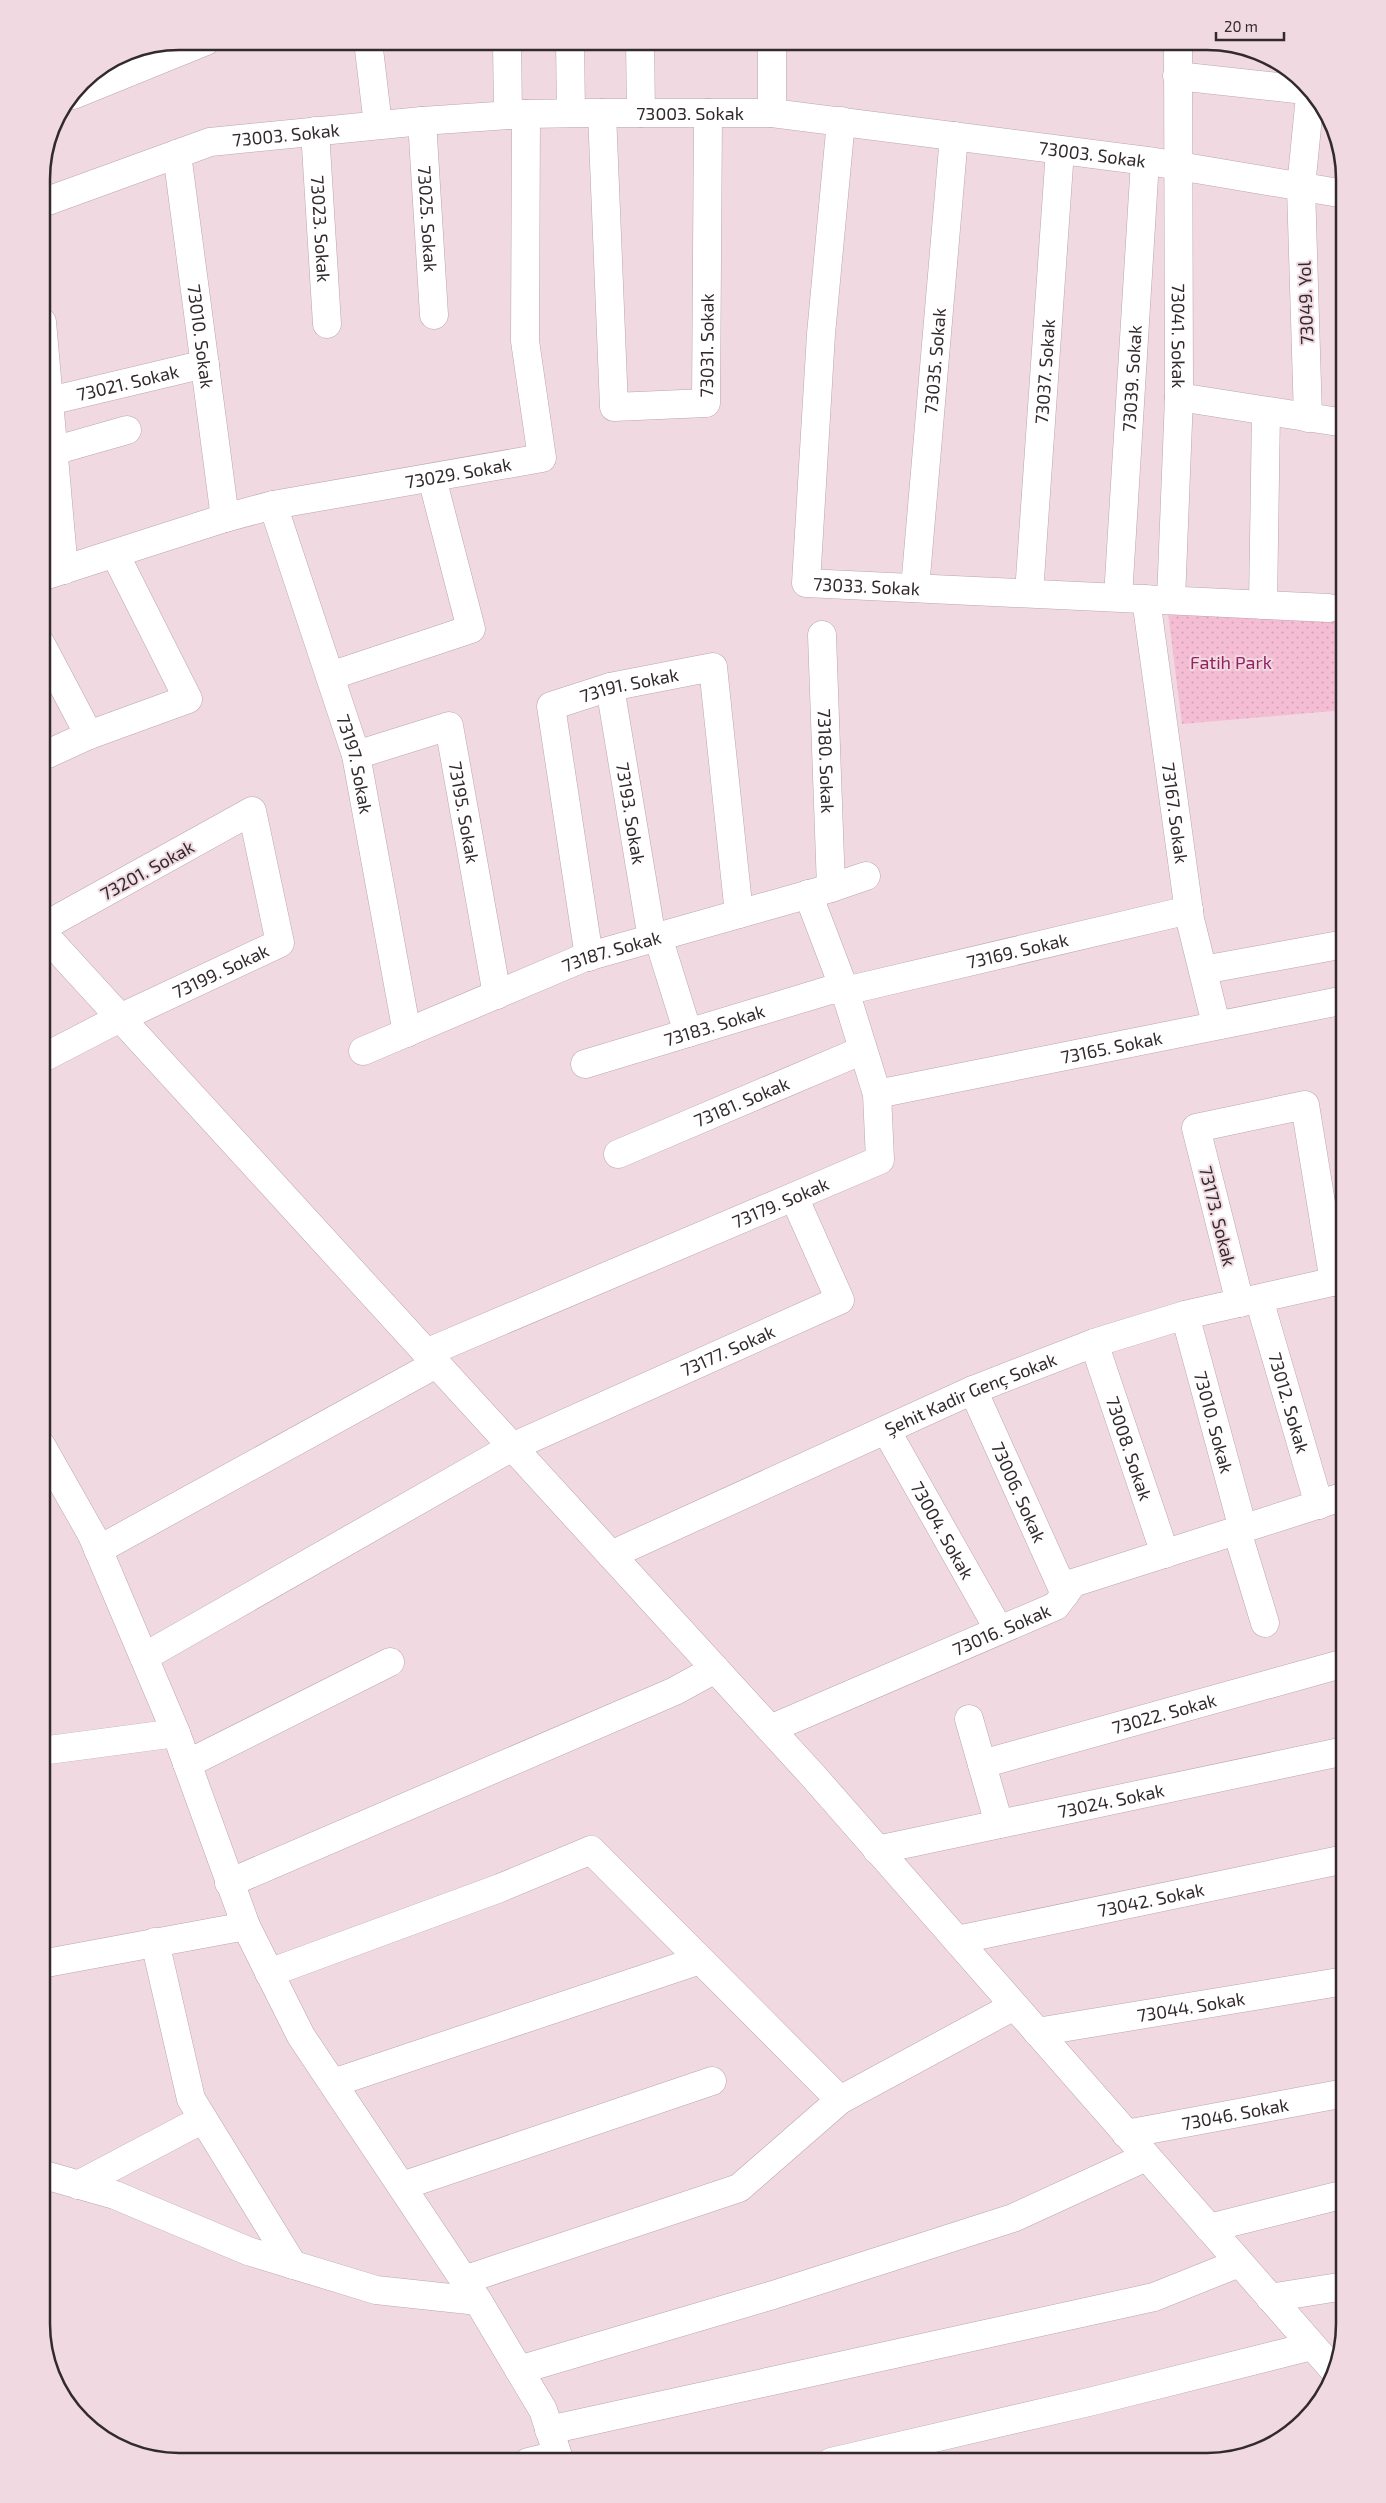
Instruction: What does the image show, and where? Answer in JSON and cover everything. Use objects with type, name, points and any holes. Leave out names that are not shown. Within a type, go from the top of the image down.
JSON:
[{"type":"street","points":[[88,88],[183,50]]},
{"type":"street","points":[[369,50],[378,125]]},
{"type":"street","points":[[508,50],[517,114]]},
{"type":"street","points":[[570,50],[571,113]]},
{"type":"street","points":[[640,50],[641,113]]},
{"type":"street","points":[[772,50],[772,113]]},
{"type":"street","name":"73041. Sokak","points":[[1178,50],[1176,166],[1179,398],[1336,422]]},
{"type":"street","points":[[1177,76],[1299,89]]},
{"type":"street","name":"73049. Yol","points":[[1308,418],[1301,187],[1310,101]]},
{"type":"street","name":"73003. Sokak","points":[[50,201],[210,142],[422,121],[517,114],[571,113],[772,113],[1145,161],[1336,193]]},
{"type":"street","name":"73031. Sokak","points":[[602,113],[614,406],[706,403],[708,113]]},
{"type":"street","name":"73029. Sokak","points":[[53,573],[225,518],[272,506],[542,458],[525,341],[517,114]]},
{"type":"street","name":"73025. Sokak","points":[[422,121],[434,315]]},
{"type":"street","name":"73033. Sokak","points":[[841,121],[821,334],[806,583],[1329,608]]},
{"type":"street","name":"73023. Sokak","points":[[315,132],[327,324]]},
{"type":"street","name":"73035. Sokak","points":[[915,588],[954,136]]},
{"type":"street","name":"73037. Sokak","points":[[1029,593],[1060,150]]},
{"type":"street","name":"73010. Sokak","points":[[177,154],[225,518]]},
{"type":"street","name":"73039. Sokak","points":[[1118,598],[1145,161]]},
{"type":"street","name":"73021. Sokak","points":[[50,401],[205,364]]},
{"type":"street","name":"73167. Sokak","points":[[1179,398],[1158,600],[1189,910],[1216,1024]]},
{"type":"street","points":[[1264,605],[1266,412]]},
{"type":"street","points":[[50,440],[127,430]]},
{"type":"street","points":[[50,473],[53,573]]},
{"type":"street","points":[[330,676],[471,629],[432,478]]},
{"type":"street","name":"73197. Sokak","points":[[272,506],[356,755],[407,1033]]},
{"type":"street","points":[[50,753],[89,735],[188,699],[115,554]]},
{"type":"street","name":"73180. Sokak","points":[[819,891],[822,635]]},
{"type":"street","points":[[50,659],[89,735]]},
{"type":"street","name":"73191. Sokak","points":[[589,957],[551,706],[610,687],[713,667],[739,914]]},
{"type":"street","name":"73193. Sokak","points":[[610,687],[655,938],[688,1032]]},
{"type":"street","name":"73195. Sokak","points":[[356,755],[449,726],[497,995]]},
{"type":"street","name":"73201. Sokak","points":[[50,925],[252,811]]},
{"type":"street","name":"73199. Sokak","points":[[120,1018],[280,943],[252,811]]},
{"type":"street","name":"73187. Sokak","points":[[363,1051],[589,957],[866,876]]},
{"type":"street","name":"73179. Sokak","points":[[98,1550],[431,1359],[880,1160],[877,1094],[845,991],[819,891]]},
{"type":"street","name":"73169. Sokak","points":[[845,991],[1189,910]]},
{"type":"street","points":[[50,940],[770,1729],[1329,2365]]},
{"type":"street","points":[[1202,970],[1336,946]]},
{"type":"street","name":"73183. Sokak","points":[[584,1064],[830,990],[845,991]]},
{"type":"street","name":"73165. Sokak","points":[[877,1094],[1216,1024],[1336,1002]]},
{"type":"street","points":[[50,1054],[120,1018]]},
{"type":"street","name":"73181. Sokak","points":[[618,1154],[864,1050]]},
{"type":"street","name":"73173. Sokak","points":[[1250,1301],[1196,1128],[1305,1105],[1336,1265]]},
{"type":"street","name":"73177. Sokak","points":[[512,1447],[840,1300],[794,1197]]},
{"type":"street","name":"Şehit Kadir Genç Sokak","points":[[611,1555],[973,1390],[1094,1343],[1185,1315],[1336,1281]]},
{"type":"street","name":"73012. Sokak","points":[[1250,1301],[1318,1504]]},
{"type":"street","name":"73010. Sokak","points":[[1185,1315],[1265,1623]]},
{"type":"street","name":"73008. Sokak","points":[[1094,1343],[1165,1554]]},
{"type":"street","name":"73006. Sokak","points":[[973,1390],[1065,1594]]},
{"type":"street","name":"73004. Sokak","points":[[886,1430],[999,1630]]},
{"type":"street","points":[[144,1657],[512,1447]]},
{"type":"street","points":[[50,1462],[98,1550],[176,1733],[246,1926],[301,2036],[471,2290],[542,2410],[555,2449],[1154,2297],[1239,2263]]},
{"type":"street","name":"73016. Sokak","points":[[770,1729],[1056,1606],[1074,1583],[1336,1499]]},
{"type":"street","points":[[187,1764],[390,1662]]},
{"type":"street","name":"73022. Sokak","points":[[982,1764],[1336,1666]]},
{"type":"street","points":[[229,1883],[666,1695],[715,1670]]},
{"type":"street","points":[[969,1719],[999,1824]]},
{"type":"street","points":[[50,1750],[176,1733]]},
{"type":"street","name":"73024. Sokak","points":[[877,1850],[1336,1753]]},
{"type":"street","points":[[269,1972],[500,1888],[591,1850],[840,2100]]},
{"type":"street","name":"73042. Sokak","points":[[956,1940],[1336,1862]]},
{"type":"street","points":[[50,1962],[246,1926]]},
{"type":"street","points":[[154,1942],[191,2099],[293,2265]]},
{"type":"street","points":[[332,2083],[700,1960]]},
{"type":"street","name":"73044. Sokak","points":[[1037,2032],[1336,1982]]},
{"type":"street","points":[[50,2177],[115,2195],[248,2251],[376,2290],[471,2290],[739,2188],[840,2100],[1014,2006]]},
{"type":"street","points":[[402,2186],[712,2081]]},
{"type":"street","name":"73046. Sokak","points":[[1126,2134],[1336,2095]]},
{"type":"street","points":[[78,2185],[203,2119]]},
{"type":"street","points":[[519,2370],[773,2295],[1013,2218],[1146,2157]]},
{"type":"street","points":[[1208,2228],[1336,2196]]},
{"type":"street","points":[[1270,2298],[1336,2287]]},
{"type":"street","points":[[870,2453],[1093,2401],[1312,2346]]},
{"type":"green space","name":"Fatih Park","points":[[1167,605],[1336,607],[1336,711],[1182,724]]}]
